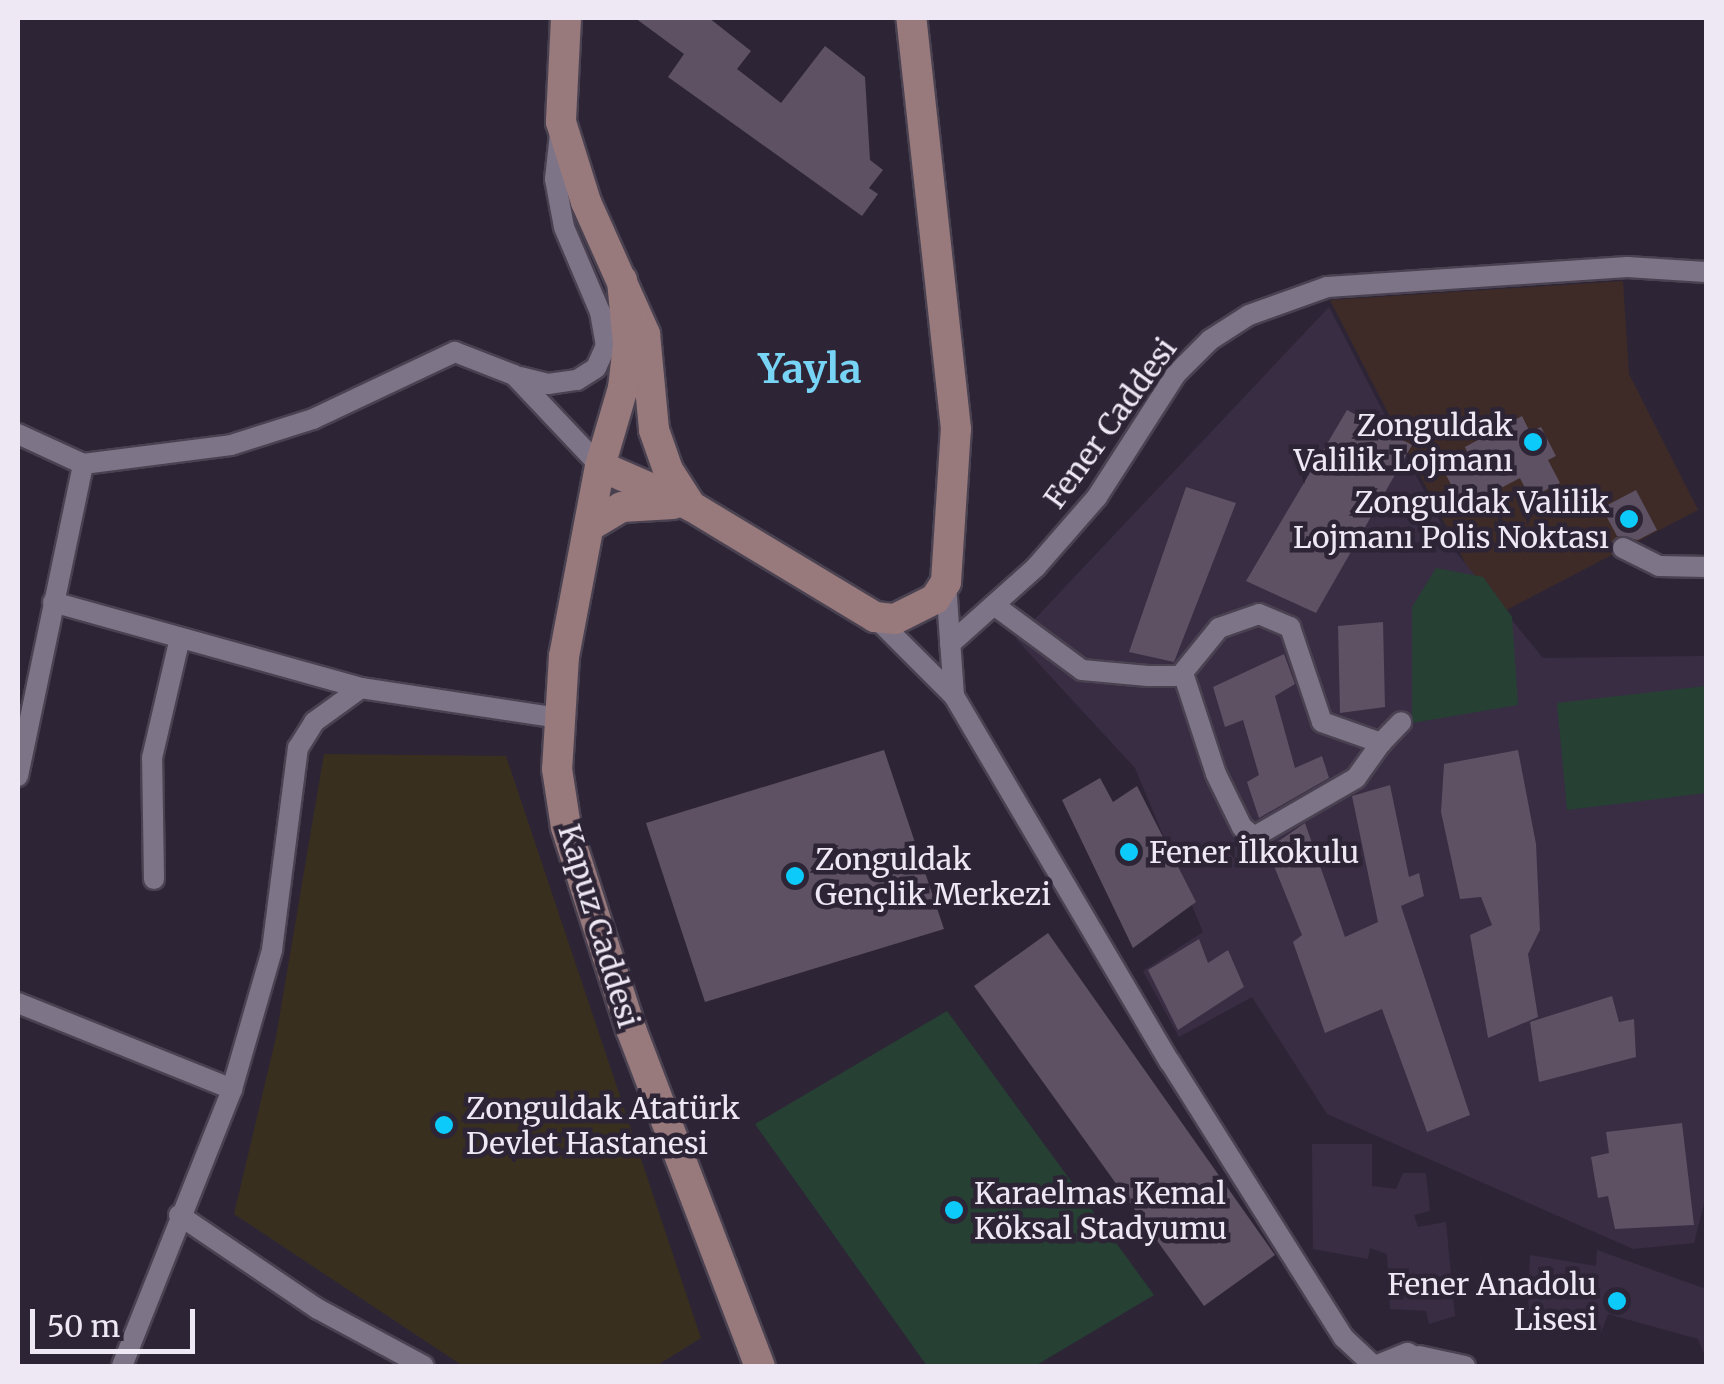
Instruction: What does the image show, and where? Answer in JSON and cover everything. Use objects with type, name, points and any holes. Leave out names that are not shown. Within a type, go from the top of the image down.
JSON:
[{"type":"main road","points":[[566,18],[561,122],[586,202],[645,334],[654,430],[668,470],[691,506]]},
{"type":"main road","points":[[600,466],[691,506],[875,617],[895,619],[919,610],[946,582],[956,429],[927,123],[905,23]]},
{"type":"main road","name":"Kapuz Caddesi","points":[[622,280],[628,345],[623,388],[600,466],[564,656],[558,769],[566,827],[630,1029],[760,1366]]},
{"type":"main road","points":[[590,526],[622,507],[691,506]]},
{"type":"street","points":[[18,434],[84,464],[231,444],[312,419],[455,352],[548,384],[577,380],[596,368],[606,346],[600,312],[564,226],[555,179],[561,122]]},
{"type":"street","name":"Fener Caddesi","points":[[950,644],[994,605],[1097,497],[1176,374],[1210,340],[1248,315],[1326,287],[1627,268],[1706,272]]},
{"type":"street","points":[[514,375],[600,466]]},
{"type":"street","points":[[18,776],[84,464]]},
{"type":"street","points":[[1623,548],[1659,566],[1706,566]]},
{"type":"street","points":[[946,582],[954,696]]},
{"type":"street","points":[[53,602],[362,688],[560,718]]},
{"type":"street","points":[[994,605],[1082,670],[1183,673]]},
{"type":"street","points":[[1183,673],[1220,628],[1259,614],[1290,627],[1322,722],[1382,743]]},
{"type":"street","points":[[875,617],[954,696],[1170,1062],[1344,1338],[1374,1366],[1398,1353],[1423,1361],[1465,1366]]},
{"type":"street","points":[[154,879],[152,758],[180,638]]},
{"type":"street","points":[[1183,673],[1216,774],[1242,827],[1254,837],[1356,778],[1400,722]]},
{"type":"street","points":[[122,1366],[178,1215],[232,1089],[272,950],[298,748],[314,722],[362,688]]},
{"type":"street","points":[[18,1002],[232,1089]]},
{"type":"street","points":[[178,1215],[318,1309],[424,1366]]},
{"type":"shaded area","name":"Zonguldak Valilik Lojmanı","points":[[1623,281],[1629,374],[1698,510],[1493,617],[1330,300]]},
{"type":"shaded area","points":[[1329,307],[1455,551],[1543,658],[1706,656],[1706,1195],[1694,1243],[1633,1249],[1327,1114],[1252,997],[1179,1037],[1143,971],[1203,932],[1135,768],[1016,639]]},
{"type":"shaded area","name":"Zonguldak Atatürk Devlet Hastanesi","points":[[324,754],[506,756],[701,1338],[656,1366],[463,1366],[234,1214],[276,1037]]},
{"type":"shaded area","points":[[1312,1144],[1372,1144],[1372,1186],[1396,1189],[1403,1173],[1426,1173],[1430,1211],[1414,1215],[1418,1227],[1446,1222],[1455,1316],[1429,1324],[1426,1311],[1390,1309],[1387,1254],[1370,1248],[1368,1259],[1313,1249]]},
{"type":"shaded area","name":"Fener Anadolu Lisesi","points":[[1597,1250],[1706,1289],[1706,1359],[1698,1339],[1608,1314],[1600,1335],[1528,1314],[1530,1255],[1596,1266]]},
{"type":"green space","points":[[1436,568],[1483,577],[1512,617],[1518,705],[1412,723],[1412,607]]},
{"type":"green space","points":[[1706,686],[1706,793],[1567,810],[1557,703]]},
{"type":"green space","name":"Karaelmas Kemal Köksal Stadyumu","points":[[947,1011],[1154,1295],[1035,1366],[927,1366],[755,1124]]},
{"type":"building","points":[[635,18],[709,18],[751,51],[737,69],[781,103],[825,46],[865,77],[870,160],[883,170],[869,188],[878,194],[862,216],[668,77],[684,54]]},
{"type":"building","points":[[1347,410],[1412,445],[1316,613],[1246,581]]},
{"type":"building","name":"Zonguldak Valilik Lojmanı","points":[[1522,416],[1530,432],[1541,427],[1556,456],[1548,460],[1560,483],[1530,498],[1520,478],[1463,508],[1444,471],[1470,458],[1465,447]]},
{"type":"building","points":[[1186,487],[1236,503],[1174,662],[1129,652]]},
{"type":"building","name":"Zonguldak Valilik Lojmanı Polis Noktası","points":[[1636,490],[1657,530],[1638,540],[1617,536],[1602,508]]},
{"type":"building","points":[[1383,622],[1385,707],[1340,713],[1338,626]]},
{"type":"building","points":[[1284,654],[1295,684],[1275,696],[1295,768],[1322,756],[1329,778],[1259,818],[1247,782],[1259,775],[1243,720],[1225,727],[1213,687]]},
{"type":"building","name":"Zonguldak Gençlik Merkezi","points":[[884,750],[944,929],[705,1002],[646,823]]},
{"type":"building","points":[[1518,750],[1536,844],[1540,930],[1528,954],[1538,1017],[1488,1038],[1470,935],[1492,925],[1481,897],[1460,899],[1441,812],[1444,764]]},
{"type":"building","name":"Fener İlkokulu","points":[[1100,778],[1113,802],[1137,786],[1196,902],[1133,948],[1062,800]]},
{"type":"building","points":[[1390,785],[1409,877],[1419,873],[1424,896],[1401,906],[1470,1115],[1427,1132],[1382,1009],[1325,1033],[1293,942],[1302,935],[1267,849],[1305,823],[1345,937],[1378,922],[1352,796]]},
{"type":"building","points":[[1048,933],[1275,1255],[1204,1306],[974,986]]},
{"type":"building","points":[[1199,939],[1208,963],[1228,950],[1244,987],[1178,1030],[1148,970]]},
{"type":"building","points":[[1612,996],[1619,1022],[1634,1019],[1636,1057],[1539,1082],[1530,1022]]},
{"type":"building","points":[[1682,1123],[1694,1225],[1615,1229],[1608,1196],[1598,1198],[1591,1157],[1609,1153],[1606,1132]]},
{"type":"place","name":"Zonguldak Valilik Lojmanı","points":[[1533,442]]},
{"type":"place","name":"Zonguldak Valilik Lojmanı Polis Noktası","points":[[1629,519]]},
{"type":"place","name":"Fener İlkokulu","points":[[1129,852]]},
{"type":"place","name":"Zonguldak Gençlik Merkezi","points":[[795,876]]},
{"type":"place","name":"Zonguldak Atatürk Devlet Hastanesi","points":[[444,1125]]},
{"type":"place","name":"Karaelmas Kemal Köksal Stadyumu","points":[[954,1210]]},
{"type":"place","name":"Fener Anadolu Lisesi","points":[[1617,1301]]},
{"type":"district","name":"Yayla","points":[[810,369]]}]
